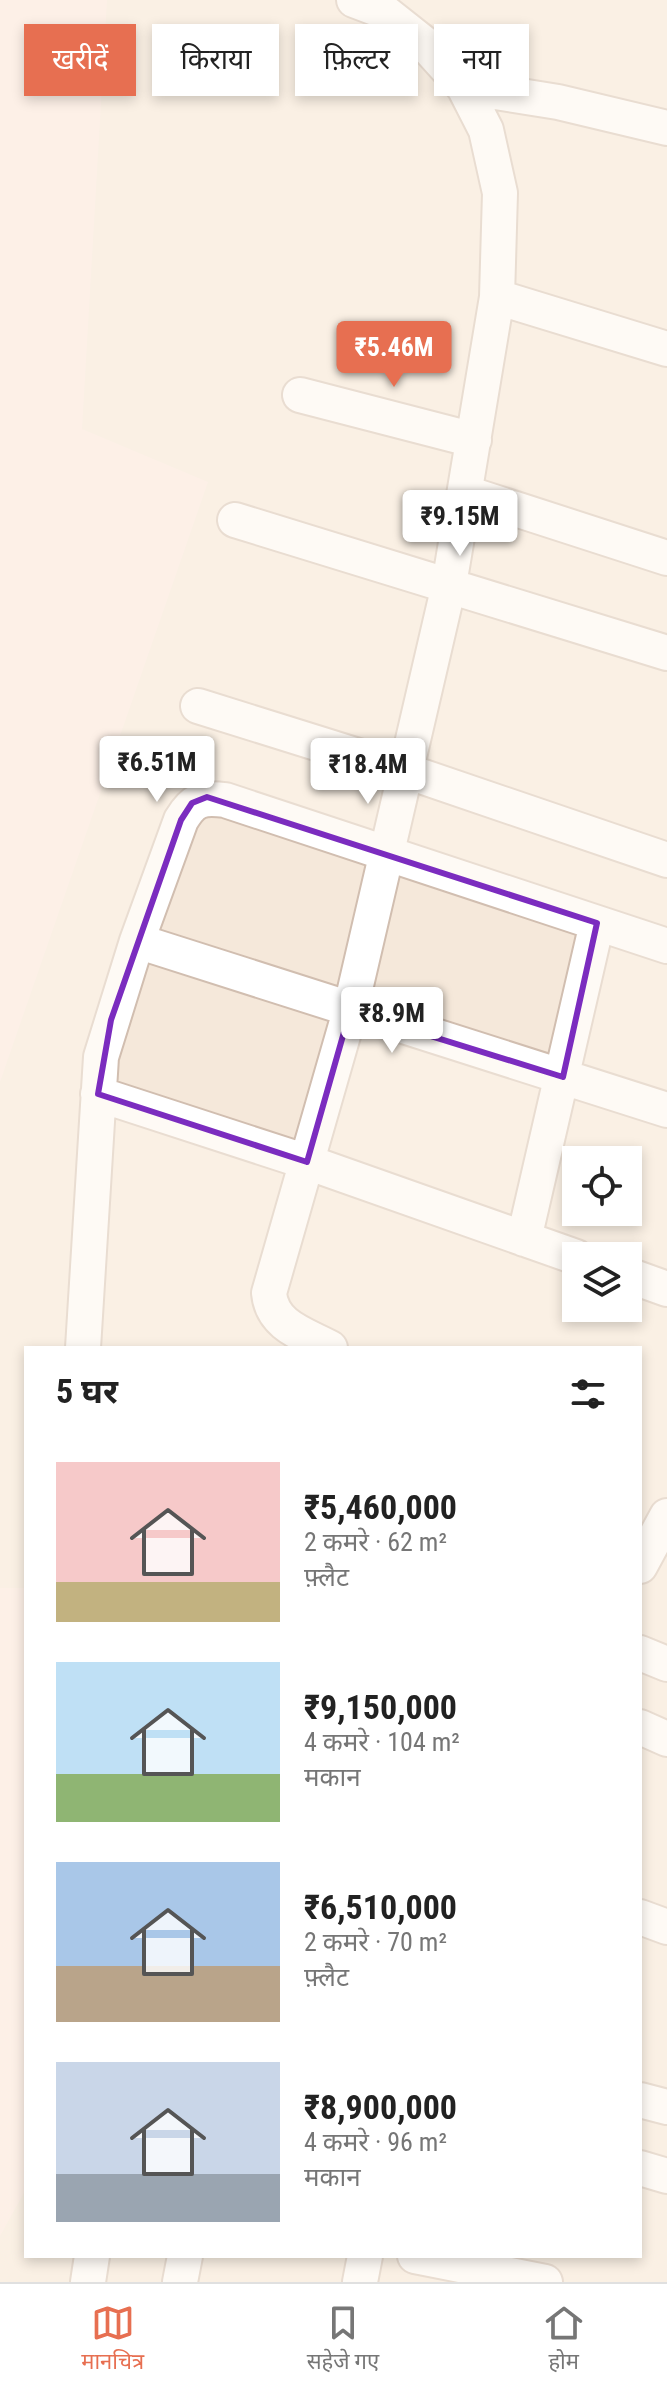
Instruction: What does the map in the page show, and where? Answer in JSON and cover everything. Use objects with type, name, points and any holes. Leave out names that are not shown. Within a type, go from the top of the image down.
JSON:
[{"type":"street","points":[[354,0],[383,11],[434,54]]},
{"type":"street","points":[[326,1346],[280,1322],[270,1307],[274,1270],[350,1011],[449,585],[466,493],[497,297],[500,193],[486,130],[469,96]]},
{"type":"street","points":[[520,96],[667,128]]},
{"type":"street","points":[[497,297],[667,349]]},
{"type":"street","points":[[300,395],[474,440]]},
{"type":"street","points":[[466,493],[667,558]]},
{"type":"street","points":[[235,520],[667,653]]},
{"type":"street","points":[[198,706],[406,771],[667,860]]},
{"type":"street","points":[[83,1346],[98,1094],[111,1020],[181,820],[192,803],[207,797],[225,800],[667,946]]},
{"type":"street","points":[[524,1239],[597,923]]},
{"type":"street","points":[[137,941],[667,1110]]},
{"type":"street","points":[[98,1094],[307,1162],[562,1252]]},
{"type":"street","points":[[642,1280],[667,1289]]},
{"type":"street","points":[[642,1562],[658,1526]]},
{"type":"street","points":[[642,1654],[667,1664]]},
{"type":"street","points":[[642,1728],[667,1739]]},
{"type":"street","points":[[642,1918],[667,1927]]},
{"type":"street","points":[[642,2101],[667,2107]]},
{"type":"street","points":[[642,2169],[667,2176]]},
{"type":"street","points":[[88,2282],[92,2258]]},
{"type":"street","points":[[180,2282],[185,2258]]},
{"type":"street","points":[[360,2282],[365,2258]]},
{"type":"street","points":[[425,2258],[545,2282]]},
{"type":"highlighted area","points":[[207,797],[597,923],[563,1077],[350,1011],[307,1162],[98,1094],[111,1020],[181,820],[192,803]]},
{"type":"shaded area","points":[[0,0],[667,0],[667,2282],[0,2282]]},
{"type":"shaded area","points":[[0,0],[107,0],[106,24],[24,24],[24,96],[101,96],[82,429],[208,482],[0,1082]]},
{"type":"shaded area","points":[[0,1588],[24,1588],[24,2193],[0,2236]]}]
